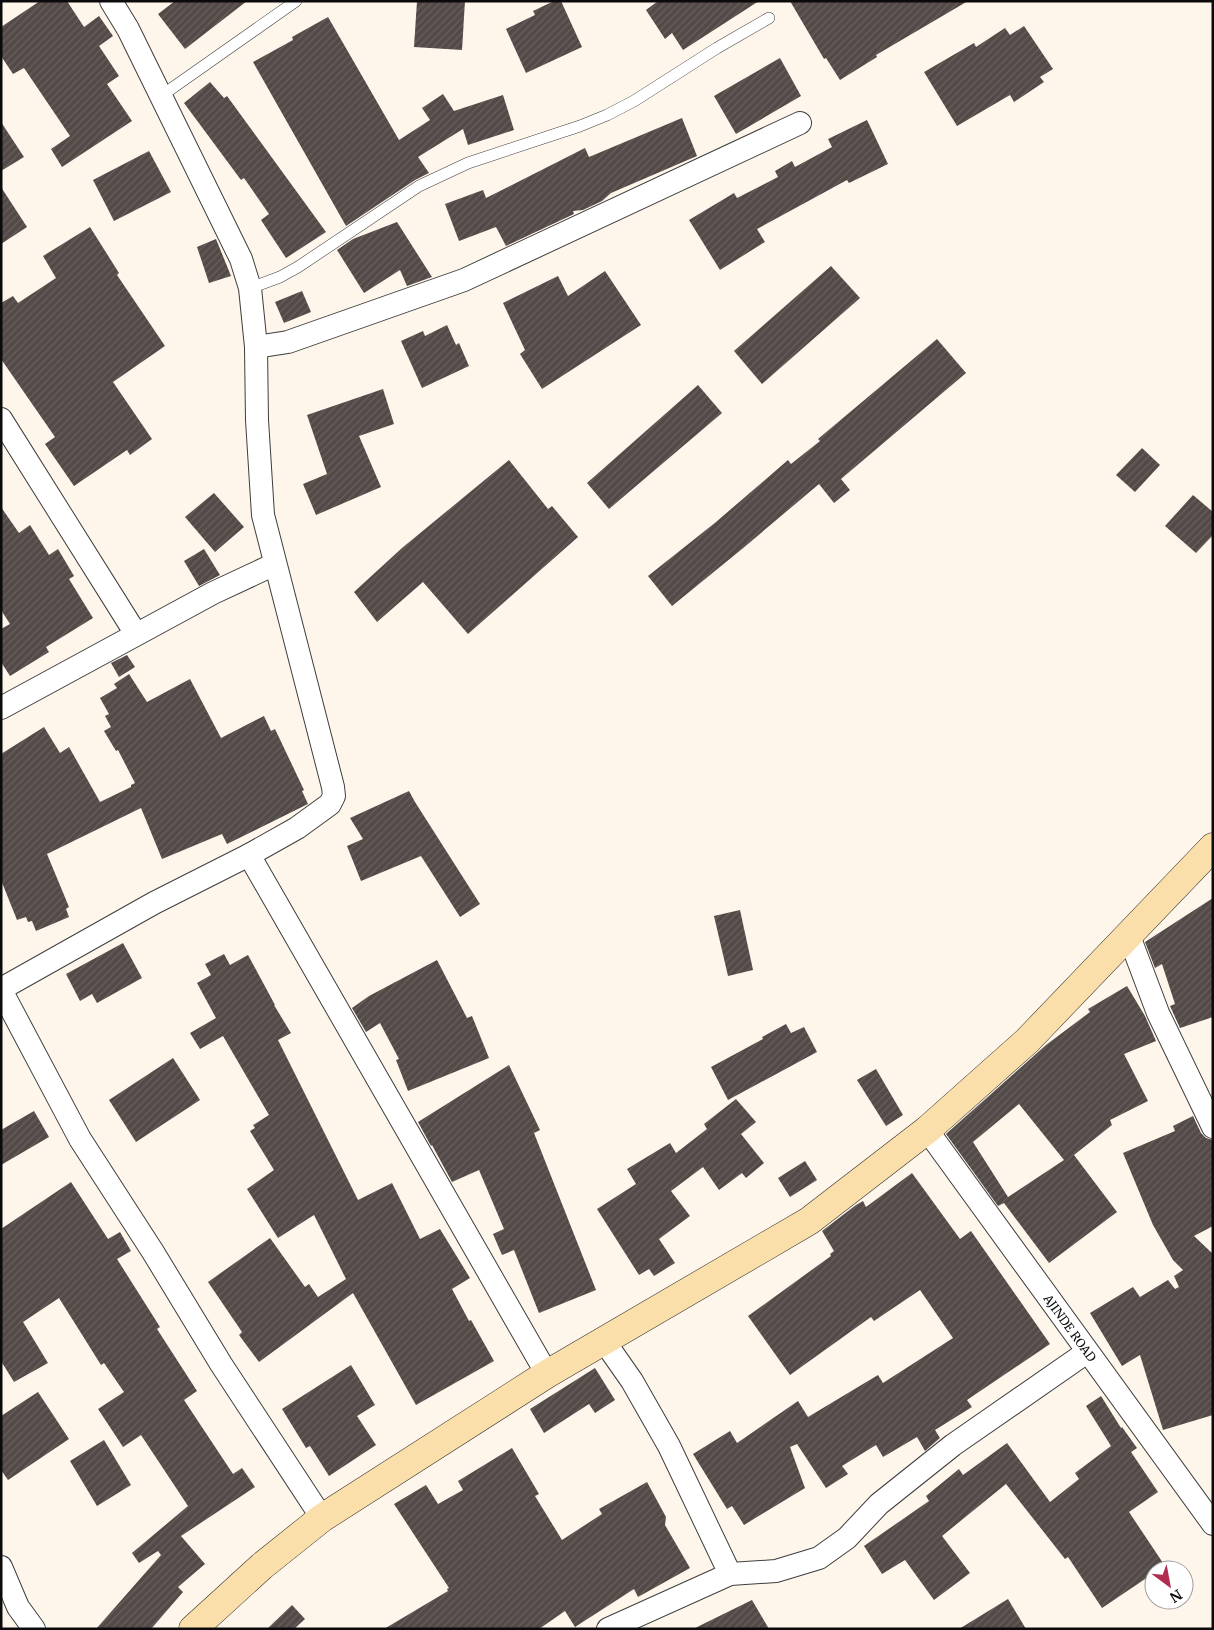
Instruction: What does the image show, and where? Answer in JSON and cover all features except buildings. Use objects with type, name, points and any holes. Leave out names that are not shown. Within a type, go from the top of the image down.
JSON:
[{"type":"street","points":[[111,1],[128,29],[241,260],[250,288],[256,347],[257,420],[263,515],[334,796],[330,804],[297,828],[250,855],[154,903],[1,990],[80,1139],[153,1252],[221,1364],[322,1518]]},
{"type":"street","points":[[256,347],[288,342],[464,280],[800,123]]},
{"type":"street","points":[[1,420],[136,634]]},
{"type":"street","points":[[1,708],[213,593],[275,564]]},
{"type":"street","points":[[193,1629],[262,1566],[322,1518],[547,1374],[809,1221],[927,1130],[1027,1041],[1213,847]]},
{"type":"street","points":[[250,855],[547,1374]]},
{"type":"street","points":[[1129,936],[1158,1013],[1213,1127]]},
{"type":"street","name":"AJINDE ROAD","points":[[927,1130],[1213,1524]]},
{"type":"street","points":[[604,1340],[632,1381],[669,1446],[730,1574]]},
{"type":"street","points":[[608,1629],[730,1574],[776,1571],[819,1558],[847,1538],[879,1504],[953,1445],[1087,1352]]},
{"type":"street","points":[[1,1567],[18,1606],[34,1629]]},
{"type":"lane","points":[[161,96],[296,1]]},
{"type":"lane","points":[[250,288],[280,277],[298,267],[419,186],[468,163],[580,126],[607,115],[634,101],[717,48],[769,18]]}]
